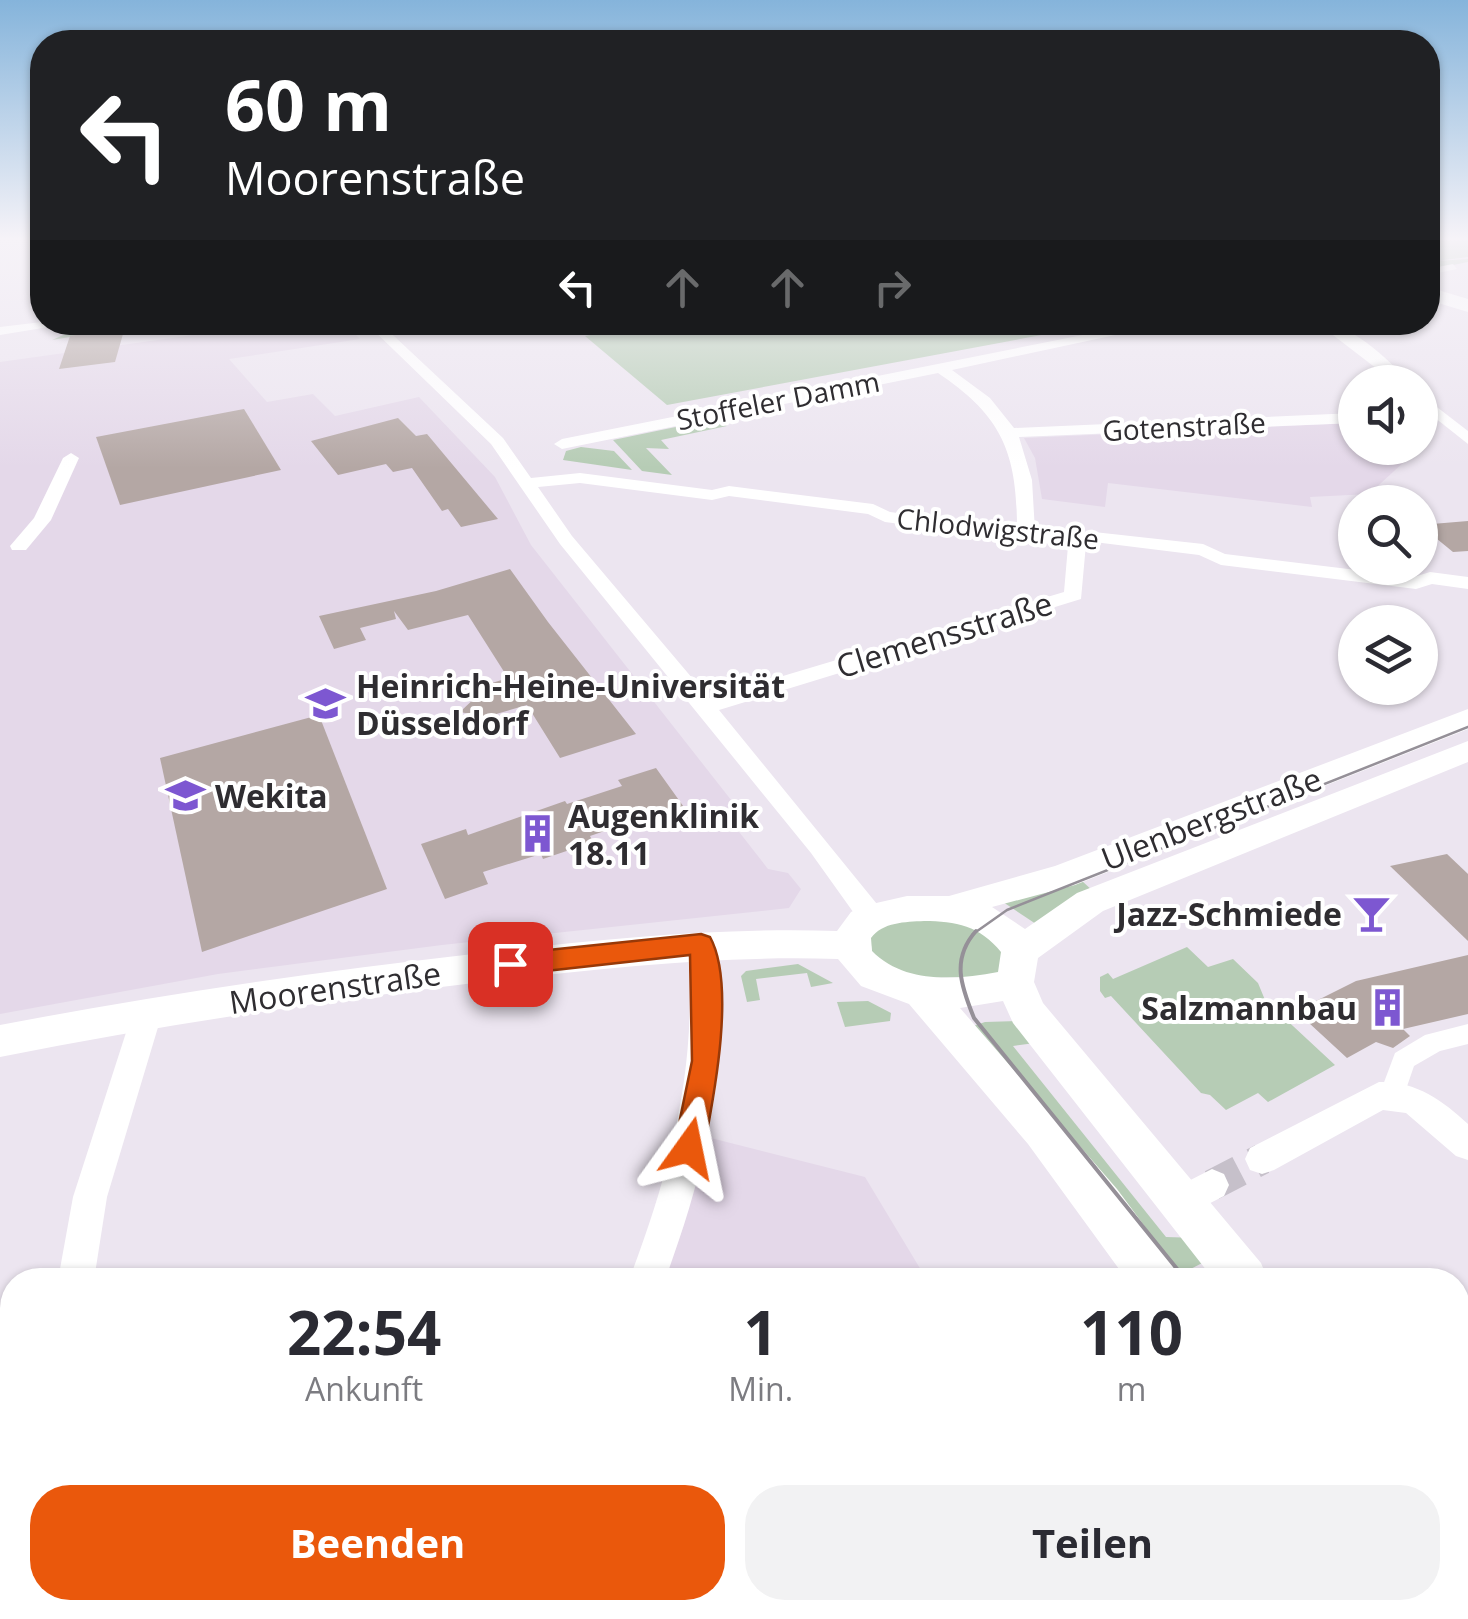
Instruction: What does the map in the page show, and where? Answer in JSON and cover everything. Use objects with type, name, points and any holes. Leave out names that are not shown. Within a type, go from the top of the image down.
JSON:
[{"type":"street","points":[[0,330],[30,327]]},
{"type":"street","points":[[385,335],[496,441],[566,540],[704,706],[861,930],[868,972],[921,990],[987,990],[1017,966]]},
{"type":"street","name":"Stoffeler Damm","points":[[562,444],[1105,335]]},
{"type":"street","points":[[1344,335],[1382,365]]},
{"type":"street","points":[[940,368],[992,407],[1012,433],[1024,472],[1026,535]]},
{"type":"street","points":[[1440,414],[1468,438]]},
{"type":"street","name":"Gotenstraße","points":[[1012,433],[1338,419]]},
{"type":"street","points":[[19,546],[42,520],[71,458]]},
{"type":"street","name":"Chlodwigstraße","points":[[528,482],[566,477],[712,496],[729,491],[873,509],[884,517],[1026,535],[1077,541],[1100,537],[1203,550],[1221,560],[1416,583],[1430,578],[1468,583]]},
{"type":"street","name":"Clemensstraße","points":[[704,706],[1074,595],[1077,541]]},
{"type":"street","name":"Ulenbergstraße","points":[[950,909],[1063,876],[1468,718]]},
{"type":"street","name":"Ulenbergstraße","points":[[1017,966],[1090,902],[1468,751]]},
{"type":"street","points":[[950,909],[988,920],[1008,933],[1026,1012],[1054,1049],[1197,1194],[1237,1268]]},
{"type":"street","name":"Moorenstraße","points":[[0,1042],[147,1014],[434,973],[861,930],[903,910],[950,909]]},
{"type":"street","points":[[651,1268],[689,1148],[706,1061],[706,971],[701,944]]},
{"type":"street","points":[[921,990],[971,1043],[1114,1219],[1146,1268]]},
{"type":"street","points":[[78,1268],[96,1178],[147,1014]]},
{"type":"street","points":[[1393,1094],[1404,1060],[1434,1042],[1468,1034]]},
{"type":"street","points":[[1262,1159],[1379,1096],[1393,1094],[1426,1108],[1468,1145]]},
{"type":"shaded area","name":"Heinrich-Heine-Universität Düsseldorf","points":[[194,335],[356,335],[360,339],[229,359],[267,402],[313,394],[335,416],[419,397],[495,477],[531,545],[735,805],[729,819],[768,869],[788,873],[801,889],[789,908],[442,945],[218,974],[0,1014],[0,362]]},
{"type":"shaded area","points":[[1338,424],[1338,465],[1401,465],[1379,485],[1338,485],[1338,496],[1310,497],[1312,507],[1108,483],[1105,507],[1042,499],[1035,458],[1024,438]]},
{"type":"shaded area","points":[[703,1136],[865,1177],[920,1268],[665,1268]]},
{"type":"green space","points":[[591,335],[1042,335],[667,405],[585,336]]},
{"type":"green space","points":[[719,418],[727,426],[661,440],[669,449],[646,448],[672,475],[642,471],[613,440]]},
{"type":"green space","points":[[581,447],[614,451],[632,470],[563,460],[566,451]]},
{"type":"green space","points":[[1081,880],[1094,892],[1042,928],[997,898]]},
{"type":"green space","points":[[893,919],[971,922],[1008,956],[997,977],[908,978],[874,962],[869,934]]},
{"type":"green space","points":[[1187,947],[1208,967],[1233,959],[1258,983],[1265,1000],[1335,1065],[1268,1102],[1258,1093],[1226,1110],[1210,1095],[1201,1093],[1111,996],[1105,998],[1100,991],[1100,977],[1108,973],[1113,979]]},
{"type":"green space","points":[[798,964],[833,983],[811,987],[807,973],[756,979],[760,1000],[747,1002],[741,976],[746,971]]},
{"type":"green space","points":[[868,1001],[891,1013],[890,1021],[845,1027],[837,1002]]},
{"type":"green space","points":[[1020,1021],[1035,1043],[1013,1046],[1166,1237],[1198,1238],[1214,1257],[1193,1268],[1165,1268],[967,1028],[985,1022]]},
{"type":"building","points":[[123,335],[115,362],[59,369],[70,336]]},
{"type":"building","points":[[244,409],[281,470],[120,505],[96,437]]},
{"type":"building","points":[[398,418],[416,436],[427,434],[498,519],[461,527],[448,509],[442,511],[412,468],[393,472],[386,464],[338,475],[311,441]]},
{"type":"building","points":[[1468,521],[1468,551],[1453,552],[1438,540],[1438,524]]},
{"type":"building","points":[[510,569],[636,734],[560,758],[527,705],[486,717],[460,712],[479,694],[476,688],[508,678],[468,615],[408,630],[394,611],[396,619],[360,628],[366,640],[334,649],[319,616],[436,591]]},
{"type":"building","points":[[319,715],[387,889],[202,952],[160,758]]},
{"type":"building","name":"Augenklinik 18.11","points":[[656,768],[691,817],[651,830],[643,818],[590,836],[593,842],[543,859],[541,854],[483,872],[488,884],[445,899],[421,844],[466,829],[468,835],[565,801],[567,804],[622,786],[618,780]]},
{"type":"building","points":[[1447,854],[1468,874],[1468,941],[1390,866]]},
{"type":"building","name":"Salzmannbau","points":[[1468,955],[1468,1014],[1403,1029],[1410,1036],[1393,1048],[1376,1042],[1347,1058],[1296,1011],[1356,981]]},
{"type":"tunnel","points":[[1212,1185],[1262,1159]]},
{"type":"tram line","points":[[974,933],[1007,910],[1468,727]]},
{"type":"tram line","points":[[974,933],[961,962],[962,984],[974,1018],[1176,1268]]},
{"type":"place","name":"Heinrich-Heine-Universität Düsseldorf","points":[[326,703]]},
{"type":"place","name":"Wekita","points":[[185,795]]},
{"type":"place","name":"Augenklinik 18.11","points":[[538,833]]},
{"type":"place","name":"Jazz-Schmiede","points":[[1372,913]]},
{"type":"place","name":"Salzmannbau","points":[[1387,1007]]},
{"type":"route","points":[[510,964],[701,944],[706,971],[706,1061],[689,1148]]}]
